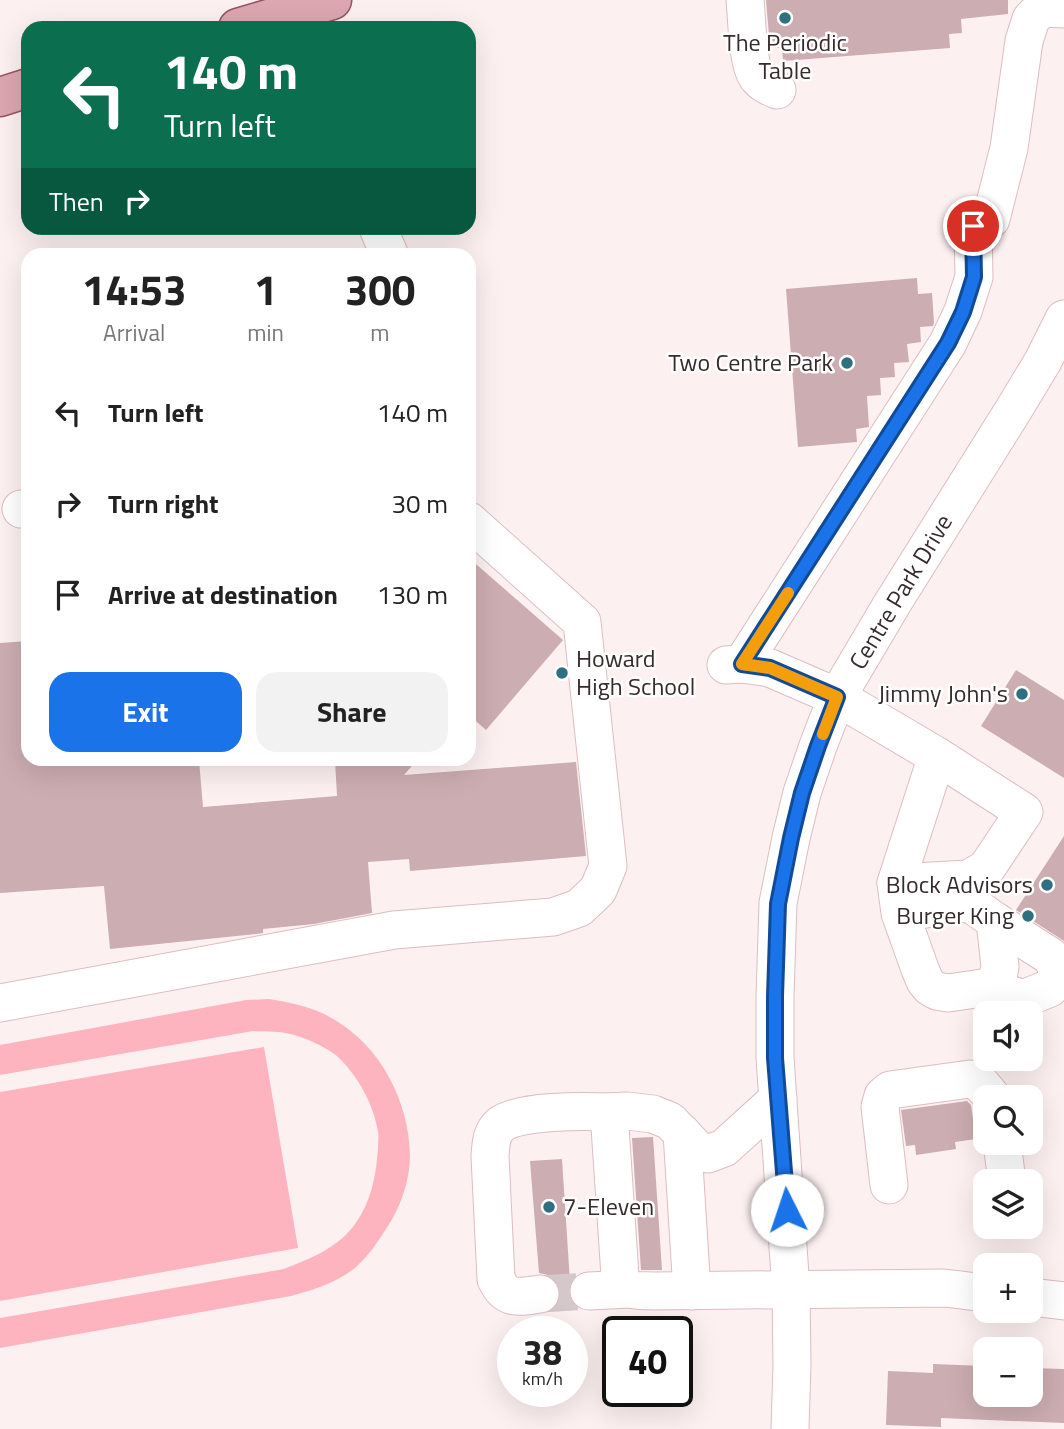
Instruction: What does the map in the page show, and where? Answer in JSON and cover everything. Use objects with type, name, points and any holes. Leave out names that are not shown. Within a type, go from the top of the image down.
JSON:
[{"type":"main road","points":[[272,21],[312,13]]},
{"type":"main road","points":[[0,96],[21,90]]},
{"type":"street","points":[[746,0],[751,64],[756,76],[764,84],[777,90]]},
{"type":"street","points":[[898,898],[968,879],[986,869],[1024,812],[937,756],[837,697],[770,668],[734,664],[948,343],[963,312],[974,277],[973,226],[991,219],[1009,148],[1024,41],[1031,19],[1048,6]]},
{"type":"street","name":"Centre Park Drive","points":[[790,1429],[791,1290],[775,1058],[775,996],[778,904],[802,793],[837,697],[1043,361],[1064,319]]},
{"type":"street","points":[[0,1003],[394,930],[553,917],[579,908],[598,890],[608,866],[582,622],[476,527]]},
{"type":"street","points":[[898,898],[974,906],[1050,956],[1056,965],[1057,978],[1050,988],[1023,999],[989,986],[948,993],[937,991],[925,981],[898,898],[937,756]]},
{"type":"street","points":[[989,986],[998,978],[1000,966],[995,921]]},
{"type":"street","points":[[889,1185],[880,1107],[883,1096],[890,1090],[970,1079],[982,1085]]},
{"type":"street","points":[[540,1294],[508,1294],[502,1291],[496,1279],[490,1156],[491,1141],[495,1132],[505,1122],[558,1112],[627,1111],[653,1114],[670,1121],[697,1149],[708,1154],[724,1148],[778,1099]]},
{"type":"street","points":[[609,1112],[620,1276],[629,1289]]},
{"type":"street","points":[[682,1133],[692,1291]]},
{"type":"street","points":[[589,1291],[944,1288],[973,1292]]},
{"type":"street","points":[[1043,1298],[1064,1301]]},
{"type":"shaded area","points":[[269,999],[319,1012],[351,1031],[379,1061],[398,1096],[408,1135],[408,1174],[397,1210],[371,1250],[344,1276],[291,1296],[0,1348],[0,1318],[284,1269],[330,1248],[352,1228],[364,1209],[374,1180],[378,1140],[376,1122],[369,1101],[352,1073],[333,1053],[313,1042],[285,1033],[253,1031],[0,1075],[0,1045],[246,1000]]},
{"type":"shaded area","points":[[264,1047],[298,1248],[0,1301],[0,1092]]},
{"type":"building","points":[[766,0],[1008,0],[1008,14],[961,19],[962,33],[949,34],[950,48],[783,61],[782,48],[770,48]]},
{"type":"building","name":"Two Centre Park","points":[[917,278],[918,294],[932,293],[934,323],[933,326],[920,327],[921,342],[907,344],[909,362],[894,363],[895,377],[880,378],[881,395],[867,396],[869,427],[856,429],[857,442],[798,447],[786,289]]},
{"type":"building","name":"Howard High School","points":[[476,564],[563,640],[486,730],[476,721]]},
{"type":"building","name":"Howard High School","points":[[21,642],[21,766],[200,766],[203,807],[337,796],[335,766],[412,766],[404,775],[576,762],[586,856],[410,871],[409,859],[368,862],[372,913],[314,924],[263,929],[263,933],[256,934],[110,949],[104,886],[0,893],[0,643]]},
{"type":"building","points":[[1016,670],[1064,700],[1064,778],[981,726]]},
{"type":"building","points":[[1064,836],[1064,941],[1016,910]]},
{"type":"building","points":[[967,1101],[971,1105],[973,1139],[955,1142],[956,1149],[916,1155],[915,1145],[906,1146],[901,1110]]},
{"type":"building","points":[[653,1137],[662,1270],[641,1270],[632,1138]]},
{"type":"building","name":"7-Eleven","points":[[562,1159],[570,1282],[568,1293],[572,1303],[558,1304],[561,1292],[557,1282],[548,1275],[539,1273],[530,1161]]},
{"type":"building","points":[[933,1364],[973,1366],[973,1407],[1043,1407],[1043,1368],[1064,1369],[1064,1423],[941,1418],[941,1427],[886,1425],[888,1371],[933,1373]]},
{"type":"tunnel","points":[[540,1294],[589,1291]]},
{"type":"slow traffic","points":[[788,593],[742,664],[770,668],[837,697],[823,734]]},
{"type":"place","name":"The Periodic Table","points":[[785,18]]},
{"type":"place","name":"Two Centre Park","points":[[847,363]]},
{"type":"place","name":"Howard High School","points":[[562,673]]},
{"type":"place","name":"Jimmy John's","points":[[1022,694]]},
{"type":"place","name":"Block Advisors","points":[[1047,885]]},
{"type":"place","name":"Burger King","points":[[1028,916]]},
{"type":"place","name":"7-Eleven","points":[[549,1207]]},
{"type":"route","points":[[787,1210],[775,1058],[778,904],[802,793],[837,697],[770,668],[742,664],[948,343],[963,312],[974,277],[973,226]]}]
